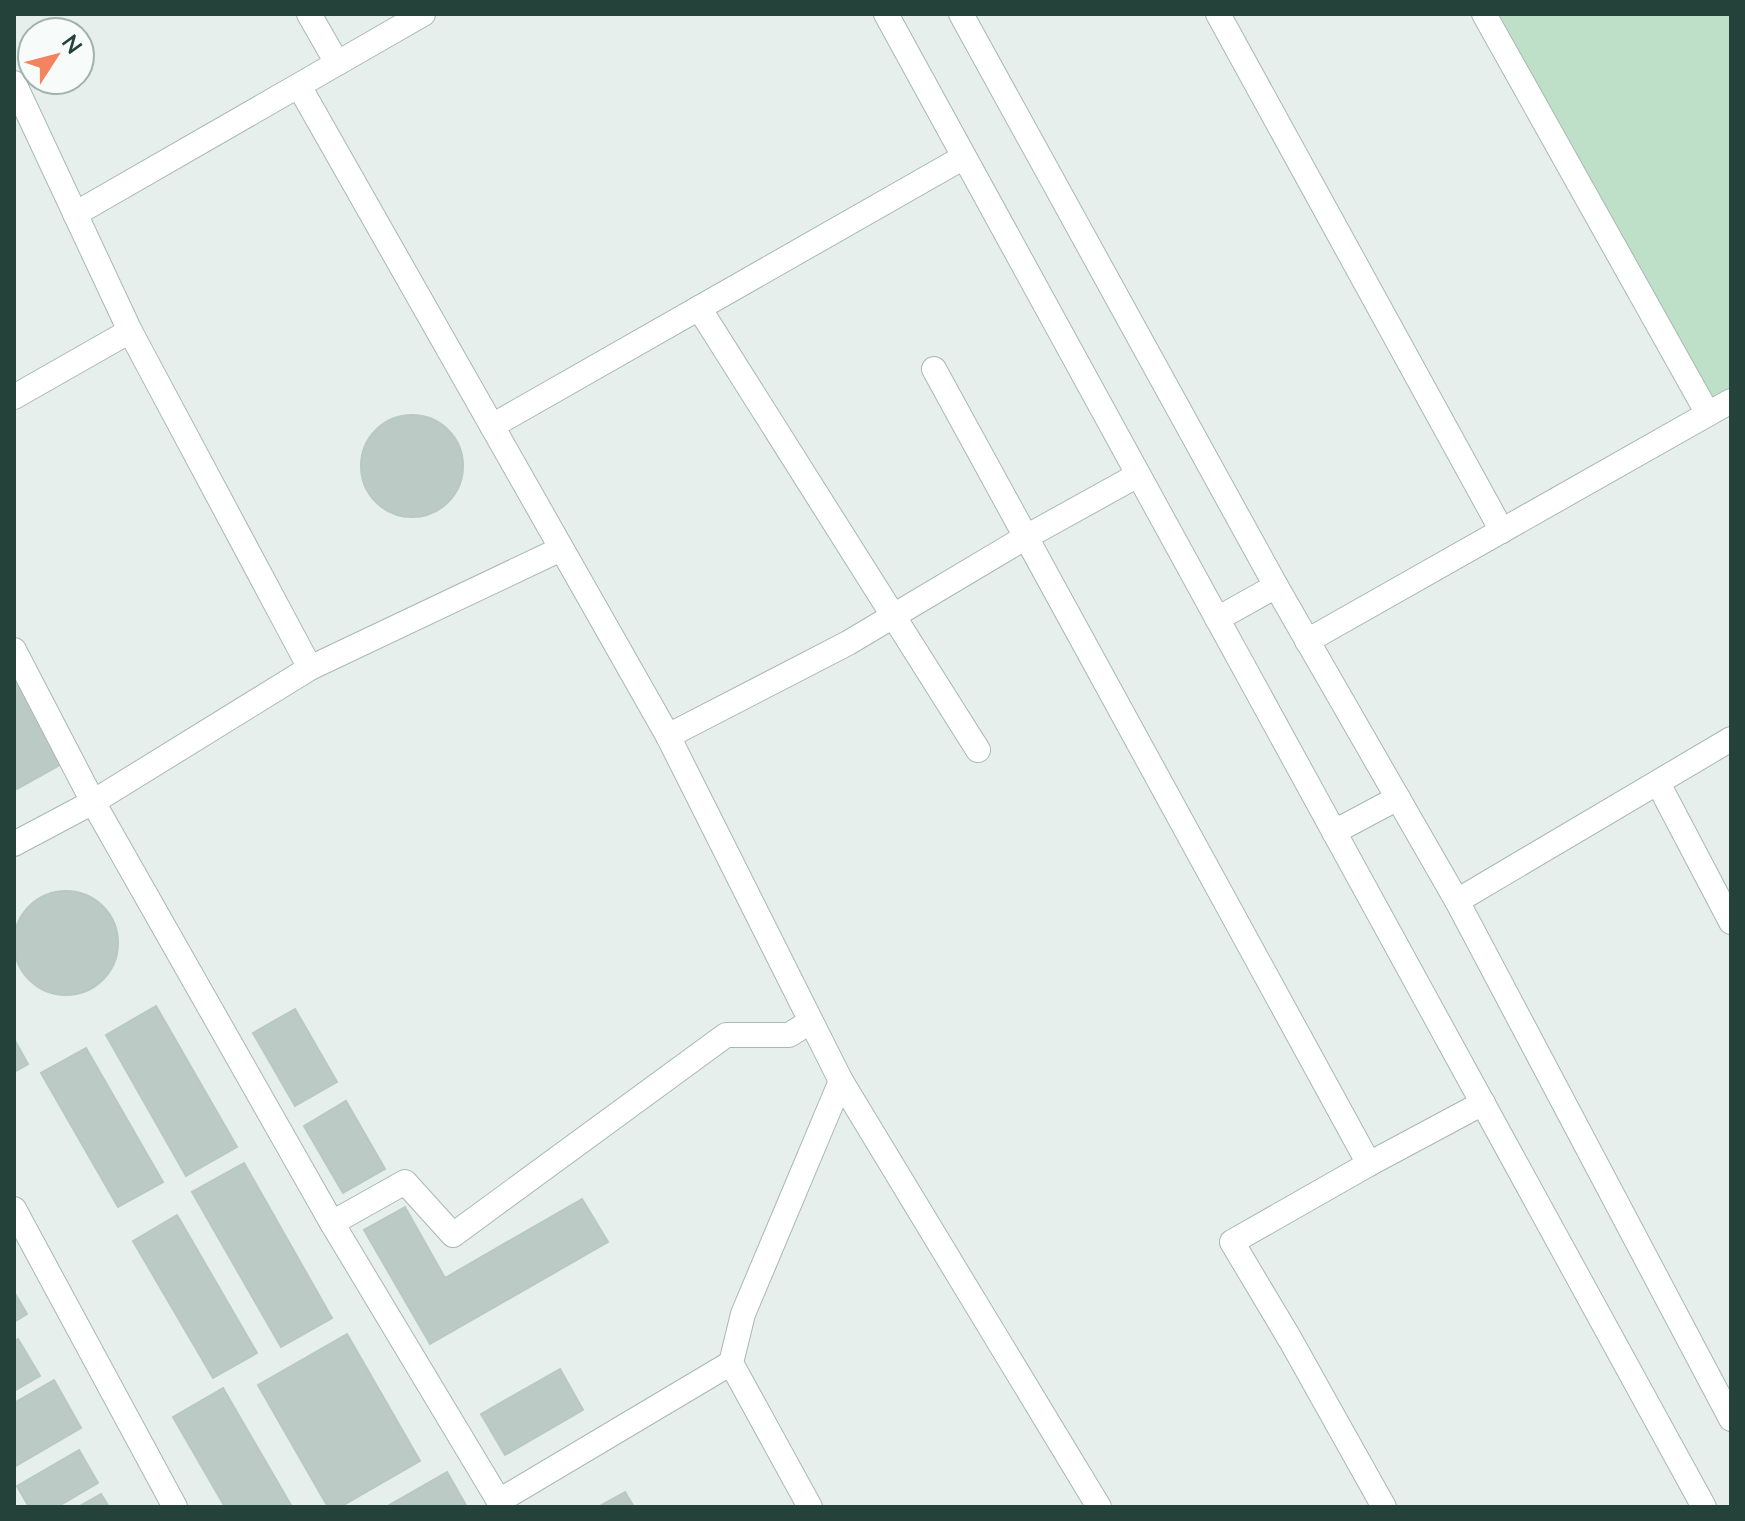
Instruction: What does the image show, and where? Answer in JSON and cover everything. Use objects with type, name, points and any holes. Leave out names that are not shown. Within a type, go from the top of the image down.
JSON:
[{"type":"street","points":[[309,14],[337,63]]},
{"type":"street","points":[[75,214],[423,14]]},
{"type":"street","points":[[886,14],[1704,1507]]},
{"type":"street","points":[[961,14],[1276,586],[1457,901],[1731,1419]]},
{"type":"street","points":[[1218,14],[1502,531]]},
{"type":"street","points":[[1484,14],[1708,414]]},
{"type":"street","points":[[14,83],[130,331],[310,668]]},
{"type":"street","points":[[299,86],[668,736],[841,1081],[1099,1507]]},
{"type":"street","points":[[492,426],[964,157]]},
{"type":"street","points":[[699,308],[978,750]]},
{"type":"street","points":[[14,397],[130,331]]},
{"type":"street","points":[[934,369],[1369,1164]]},
{"type":"street","points":[[1307,641],[1731,401]]},
{"type":"street","points":[[668,736],[848,643],[1026,537],[1138,475]]},
{"type":"street","points":[[14,844],[93,802],[310,668],[561,549]]},
{"type":"street","points":[[1217,619],[1276,586]]},
{"type":"street","points":[[14,650],[93,802],[332,1223],[501,1504],[731,1363]]},
{"type":"street","points":[[1457,901],[1731,739]]},
{"type":"street","points":[[1658,783],[1731,922]]},
{"type":"street","points":[[1334,832],[1398,798]]},
{"type":"street","points":[[332,1223],[405,1182],[453,1235],[726,1035],[789,1035],[810,1022]]},
{"type":"street","points":[[810,1507],[731,1363],[743,1314],[841,1081]]},
{"type":"street","points":[[1384,1507],[1232,1242],[1483,1103]]},
{"type":"street","points":[[14,1209],[175,1507]]},
{"type":"green space","points":[[1484,14],[1731,14],[1731,401],[1708,414]]},
{"type":"building","points":[[412,415],[441,423],[455,437],[463,466],[455,495],[441,509],[412,517],[383,509],[369,495],[361,466],[369,437],[383,423]]},
{"type":"building","points":[[14,669],[67,761],[17,789],[14,785]]},
{"type":"building","points":[[66,891],[86,895],[103,906],[114,923],[118,943],[114,963],[103,980],[86,991],[66,995],[46,991],[29,980],[18,963],[14,943],[18,923],[29,906],[46,895]]},
{"type":"building","points":[[156,1006],[237,1147],[186,1176],[106,1035]]},
{"type":"building","points":[[295,1009],[337,1082],[295,1106],[253,1033]]},
{"type":"building","points":[[14,1039],[28,1064],[14,1072]]},
{"type":"building","points":[[86,1048],[163,1182],[118,1207],[41,1073]]},
{"type":"building","points":[[346,1101],[385,1169],[343,1193],[304,1126]]},
{"type":"building","points":[[244,1163],[332,1318],[281,1347],[192,1192]]},
{"type":"building","points":[[582,1199],[608,1242],[430,1344],[364,1230],[405,1207],[445,1278]]},
{"type":"building","points":[[177,1215],[257,1353],[213,1378],[133,1241]]},
{"type":"building","points":[[14,1292],[27,1314],[14,1322]]},
{"type":"building","points":[[347,1334],[420,1461],[340,1507],[328,1507],[258,1385]]},
{"type":"building","points":[[18,1339],[40,1376],[14,1391],[14,1341]]},
{"type":"building","points":[[560,1369],[583,1410],[505,1455],[481,1414]]},
{"type":"building","points":[[54,1380],[81,1428],[14,1467],[14,1403]]},
{"type":"building","points":[[223,1388],[292,1507],[225,1507],[173,1417]]},
{"type":"building","points":[[79,1450],[98,1483],[57,1507],[29,1507],[17,1486]]},
{"type":"building","points":[[447,1472],[467,1507],[386,1507]]},
{"type":"building","points":[[625,1492],[634,1507],[598,1507]]},
{"type":"building","points":[[101,1494],[109,1507],[78,1507]]}]
